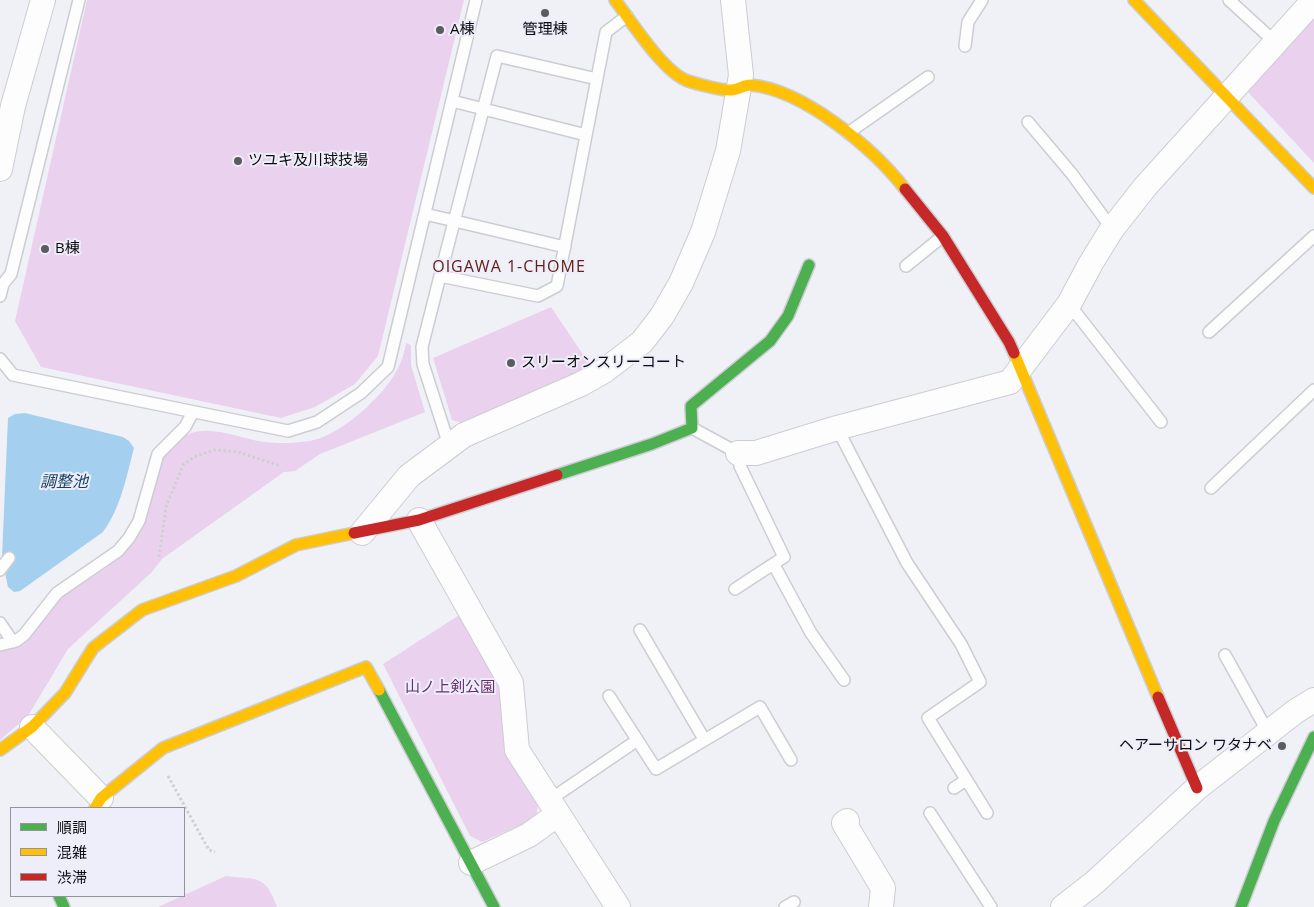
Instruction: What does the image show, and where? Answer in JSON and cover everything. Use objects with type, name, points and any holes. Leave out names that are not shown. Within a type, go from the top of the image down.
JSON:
[{"type":"street","points":[[0,169],[14,106],[44,0]]},
{"type":"street","points":[[615,0],[669,69],[687,81],[732,90],[748,85],[782,93],[819,112],[848,133],[901,182],[943,236],[1008,342],[1198,788]]},
{"type":"street","points":[[362,533],[409,476],[464,435],[581,384],[604,372],[642,342],[662,316],[681,283],[703,232],[728,151],[741,74],[733,0]]},
{"type":"street","points":[[1134,0],[1314,188]]},
{"type":"street","points":[[738,453],[756,453],[837,428],[1010,382],[1069,304],[1091,262],[1112,229],[1145,187],[1314,0]]},
{"type":"street","points":[[0,750],[32,727],[65,693],[93,648],[142,610],[236,576],[296,545],[419,520],[652,444],[692,428],[691,406],[770,341],[788,316],[809,266]]},
{"type":"street","points":[[419,520],[511,683],[516,750],[618,907]]},
{"type":"street","points":[[32,727],[98,803],[163,748],[366,667],[494,907]]},
{"type":"street","points":[[1063,907],[1094,883],[1198,788],[1296,711],[1314,700]]},
{"type":"street","points":[[1240,907],[1260,853],[1291,781],[1314,737]]},
{"type":"street","points":[[471,863],[529,835],[553,808]]},
{"type":"street","points":[[847,821],[844,822],[883,888],[881,907]]},
{"type":"lane","points":[[0,296],[3,284],[11,274],[80,0]]},
{"type":"lane","points":[[0,360],[13,375],[288,431],[317,422],[361,393],[388,367],[476,0]]},
{"type":"lane","points":[[965,46],[968,22],[982,0]]},
{"type":"lane","points":[[1229,0],[1276,43]]},
{"type":"lane","points":[[440,276],[538,296],[557,286],[606,32],[627,16]]},
{"type":"lane","points":[[449,446],[423,364],[422,347],[497,56],[597,79]]},
{"type":"lane","points":[[848,133],[928,77]]},
{"type":"lane","points":[[452,101],[586,136]]},
{"type":"lane","points":[[1028,122],[1072,174],[1112,229]]},
{"type":"lane","points":[[425,214],[565,247]]},
{"type":"lane","points":[[906,266],[943,236]]},
{"type":"lane","points":[[1209,332],[1314,236]]},
{"type":"lane","points":[[1069,304],[1161,422]]},
{"type":"lane","points":[[1211,488],[1314,390]]},
{"type":"lane","points":[[0,645],[13,642],[24,635],[57,593],[118,551],[129,538],[139,521],[158,454],[185,426],[193,412]]},
{"type":"lane","points":[[692,428],[738,453],[740,466],[784,558],[735,589]]},
{"type":"lane","points":[[837,428],[907,563],[961,644],[980,682],[918,724]]},
{"type":"lane","points":[[0,570],[9,558]]},
{"type":"lane","points":[[774,565],[811,633],[844,680]]},
{"type":"lane","points":[[0,623],[13,642]]},
{"type":"lane","points":[[640,630],[704,739]]},
{"type":"lane","points":[[1225,655],[1269,734]]},
{"type":"lane","points":[[609,696],[636,741],[656,769],[760,707],[791,760]]},
{"type":"lane","points":[[928,718],[987,813]]},
{"type":"lane","points":[[553,808],[636,741]]},
{"type":"lane","points":[[954,788],[966,780]]},
{"type":"lane","points":[[930,813],[991,907]]},
{"type":"path","points":[[159,558],[166,507],[183,465],[196,456],[214,450],[238,452],[281,466]]},
{"type":"path","points":[[156,753],[209,850],[215,852]]},
{"type":"green space","name":"ツユキ及川球技場","points":[[87,0],[464,0],[378,356],[355,384],[315,407],[281,418],[41,367],[15,321]]},
{"type":"green space","points":[[1314,7],[1314,163],[1247,91]]},
{"type":"green space","name":"スリーオンスリーコート","points":[[551,307],[592,368],[462,423],[452,420],[433,358]]},
{"type":"green space","points":[[406,343],[411,345],[411,365],[425,412],[320,454],[295,471],[284,472],[162,559],[152,572],[68,649],[28,716],[0,740],[0,650],[11,647],[27,637],[57,600],[107,567],[131,545],[148,513],[162,459],[177,441],[198,431],[220,432],[276,443],[310,441],[326,436],[356,417],[381,392],[393,378],[401,361]]},
{"type":"green space","name":"山ノ上剣公園","points":[[464,612],[501,680],[508,753],[538,806],[536,818],[482,842],[470,836],[383,664]]},
{"type":"green space","points":[[226,876],[253,879],[264,884],[273,896],[277,907],[158,907],[180,897],[185,897],[185,895]]},
{"type":"water","name":"調整池","points":[[25,413],[123,437],[134,448],[119,502],[103,532],[20,591],[14,592],[8,587],[2,557],[8,418],[15,414]]},
{"type":"traffic: fast","points":[[557,475],[652,444],[692,428],[691,406],[770,341],[788,316],[809,265]]},
{"type":"traffic: fast","points":[[379,690],[494,907]]},
{"type":"traffic: fast","points":[[1241,907],[1274,821],[1314,737]]},
{"type":"traffic: fast","points":[[59,897],[64,907]]},
{"type":"traffic: slow","points":[[615,0],[648,45],[679,76],[688,81],[728,90],[751,85],[772,89],[793,98],[815,109],[856,139],[875,156],[905,189]]},
{"type":"traffic: slow","points":[[1134,0],[1314,188]]},
{"type":"traffic: slow","points":[[1014,353],[1158,697]]},
{"type":"traffic: slow","points":[[0,750],[32,727],[65,693],[93,648],[142,610],[236,576],[296,545],[354,533]]},
{"type":"traffic: slow","points":[[96,807],[101,798],[163,748],[366,667],[379,690]]},
{"type":"traffic: jam","points":[[905,189],[943,236],[1014,353]]},
{"type":"traffic: jam","points":[[354,533],[419,520],[557,475]]},
{"type":"traffic: jam","points":[[1158,697],[1197,788]]},
{"type":"place","name":"管理棟","points":[[545,13]]},
{"type":"place","name":"A棟","points":[[440,30]]},
{"type":"place","name":"ツユキ及川球技場","points":[[238,161]]},
{"type":"place","name":"B棟","points":[[45,249]]},
{"type":"place","name":"スリーオンスリーコート","points":[[511,363]]},
{"type":"place","name":"ヘアーサロン ワタナベ","points":[[1282,746]]},
{"type":"district","name":"OIGAWA 1-CHOME","points":[[509,267]]}]
